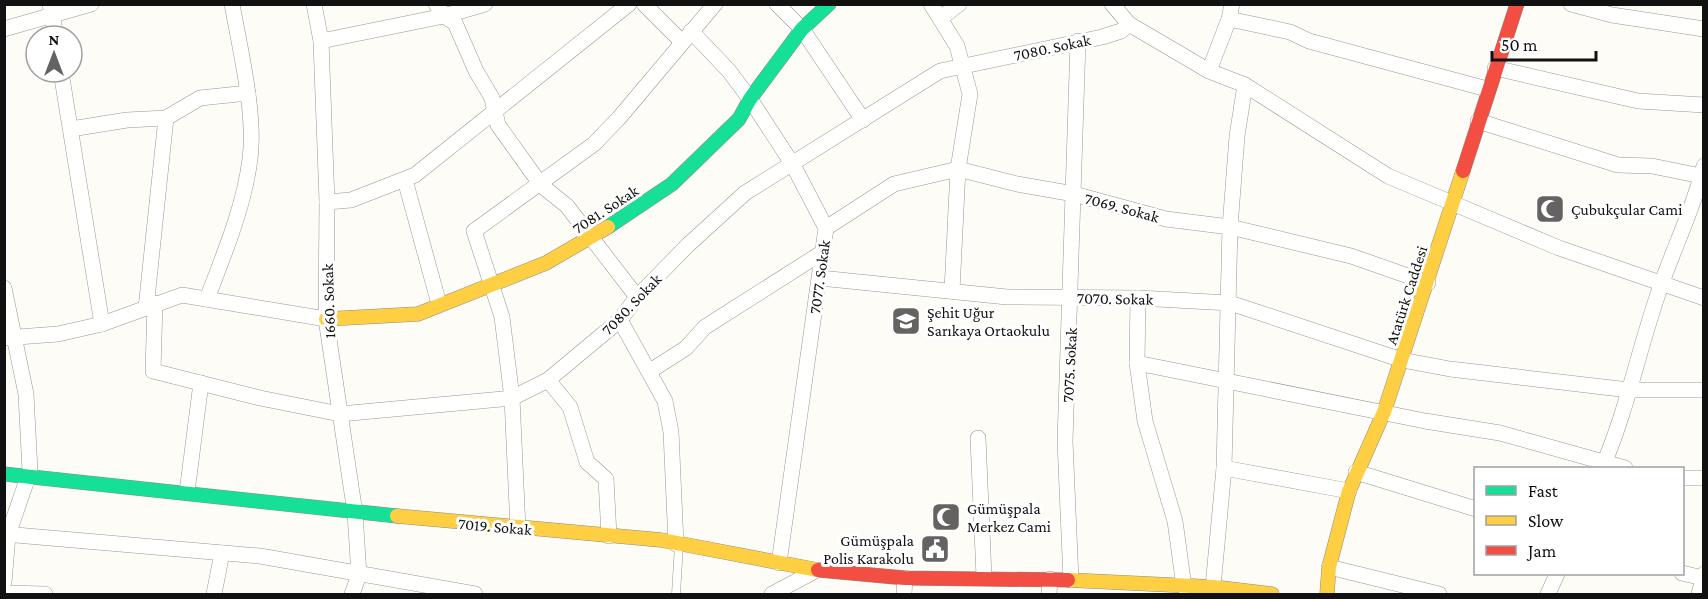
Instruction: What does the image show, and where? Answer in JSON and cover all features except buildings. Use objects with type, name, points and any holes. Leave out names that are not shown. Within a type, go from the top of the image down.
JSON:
[{"type":"street","points":[[4,29],[51,9],[91,4]]},
{"type":"street","points":[[207,300],[234,227],[250,158],[248,93],[232,4]]},
{"type":"street","name":"1660. Sokak","points":[[314,4],[321,41],[327,202],[326,319],[355,513],[359,574],[352,594]]},
{"type":"street","points":[[321,41],[440,10],[485,4]]},
{"type":"street","points":[[327,202],[351,200],[405,180],[432,163],[629,4]]},
{"type":"street","name":"7077. Sokak","points":[[644,4],[729,71],[793,165],[826,228],[779,564]]},
{"type":"street","points":[[518,529],[512,398],[502,317],[474,231],[541,185],[602,137],[715,4]]},
{"type":"street","points":[[777,4],[802,29],[862,120]]},
{"type":"street","name":"7081. Sokak","points":[[326,319],[418,314],[546,263],[590,239],[681,176],[739,119],[750,99],[802,29],[829,4]]},
{"type":"street","points":[[931,4],[957,46],[970,94],[958,169],[952,291]]},
{"type":"street","points":[[941,18],[959,4]]},
{"type":"street","points":[[1112,4],[1129,24],[1209,71],[1245,85],[1388,176],[1559,248],[1660,285],[1704,298]]},
{"type":"street","name":"Atatürk Caddesi","points":[[1327,594],[1329,567],[1349,491],[1384,412],[1402,360],[1516,4]]},
{"type":"street","points":[[1571,4],[1612,15],[1704,29]]},
{"type":"street","points":[[51,9],[54,24]]},
{"type":"street","points":[[440,10],[455,23],[476,71],[492,99],[498,125],[541,185],[567,206],[590,239],[637,297]]},
{"type":"street","points":[[1209,71],[1231,12],[1290,32],[1308,41],[1487,89]]},
{"type":"street","name":"7080. Sokak","points":[[150,306],[153,371],[340,414],[512,398],[548,380],[620,320],[637,297],[688,245],[745,194],[940,71],[964,68],[1121,31],[1129,24]]},
{"type":"street","name":"7075. Sokak","points":[[1071,580],[1065,441],[1072,297],[1078,41]]},
{"type":"street","points":[[1495,68],[1638,101],[1704,105]]},
{"type":"street","points":[[63,84],[102,324]]},
{"type":"street","points":[[1214,587],[1224,468],[1225,379],[1230,303],[1230,227],[1237,136],[1245,85]]},
{"type":"street","points":[[71,129],[127,120],[166,118],[200,98],[248,93]]},
{"type":"street","points":[[150,306],[166,118]]},
{"type":"street","points":[[1137,363],[1500,433],[1603,465],[1629,390],[1660,285],[1683,234],[1702,171],[1618,165],[1478,121]]},
{"type":"street","name":"7069. Sokak","points":[[826,228],[894,184],[958,169],[1017,184],[1074,194],[1175,221],[1230,227],[1351,256],[1428,283]]},
{"type":"street","points":[[405,180],[440,304]]},
{"type":"street","points":[[650,371],[686,348],[705,327],[823,252]]},
{"type":"street","name":"7070. Sokak","points":[[820,278],[1007,297],[1138,298],[1230,303],[1402,360],[1450,369],[1629,390],[1704,390]]},
{"type":"street","points":[[4,288],[10,337],[26,394],[29,476],[6,534],[4,582]]},
{"type":"street","points":[[10,337],[58,334],[102,324],[182,295],[326,319]]},
{"type":"street","points":[[1138,298],[1137,363],[1145,421],[1175,521],[1184,587]]},
{"type":"street","points":[[620,320],[665,401],[671,432],[677,544]]},
{"type":"street","points":[[548,380],[570,407],[587,462],[606,479],[609,536]]},
{"type":"street","points":[[187,492],[201,383]]},
{"type":"street","points":[[978,438],[990,577],[997,594]]},
{"type":"street","points":[[1224,468],[1349,491]]},
{"type":"street","points":[[1356,472],[1474,508]]},
{"type":"street","name":"7019. Sokak","points":[[4,474],[187,492],[355,513],[662,540],[817,570],[905,578],[990,577],[1050,587],[1071,580],[1214,587],[1266,594]]},
{"type":"street","points":[[1684,478],[1704,478]]},
{"type":"street","points":[[6,534],[260,556],[475,594]]},
{"type":"street","points":[[214,594],[222,553]]},
{"type":"street","points":[[1329,567],[1439,594]]},
{"type":"street","points":[[772,594],[817,570]]},
{"type":"street","points":[[1684,573],[1703,576],[1699,594]]},
{"type":"street","points":[[1548,594],[1556,575]]},
{"type":"street","points":[[944,577],[944,594]]},
{"type":"street","points":[[904,594],[905,578]]},
{"type":"street","points":[[4,593],[45,594]]},
{"type":"lane","points":[[676,594],[677,544]]},
{"type":"traffic: fast","points":[[608,227],[672,184],[739,119],[750,99],[802,29],[829,4]]},
{"type":"traffic: fast","points":[[4,474],[397,516]]},
{"type":"traffic: slow","points":[[1327,594],[1329,567],[1349,491],[1384,412],[1463,171]]},
{"type":"traffic: slow","points":[[326,319],[418,314],[546,263],[608,227]]},
{"type":"traffic: slow","points":[[397,516],[661,540],[818,570]]},
{"type":"traffic: slow","points":[[1068,580],[1213,587],[1272,594]]},
{"type":"traffic: jam","points":[[1463,171],[1517,4]]},
{"type":"traffic: jam","points":[[818,570],[905,578],[1068,580]]},
{"type":"place","name":"Çubukçular Cami","points":[[1550,209]]},
{"type":"place","name":"Şehit Uğur Sarıkaya Ortaokulu","points":[[906,321]]},
{"type":"place","name":"Gümüşpala Merkez Cami","points":[[946,517]]},
{"type":"place","name":"Gümüşpala Polis Karakolu","points":[[935,549]]}]
